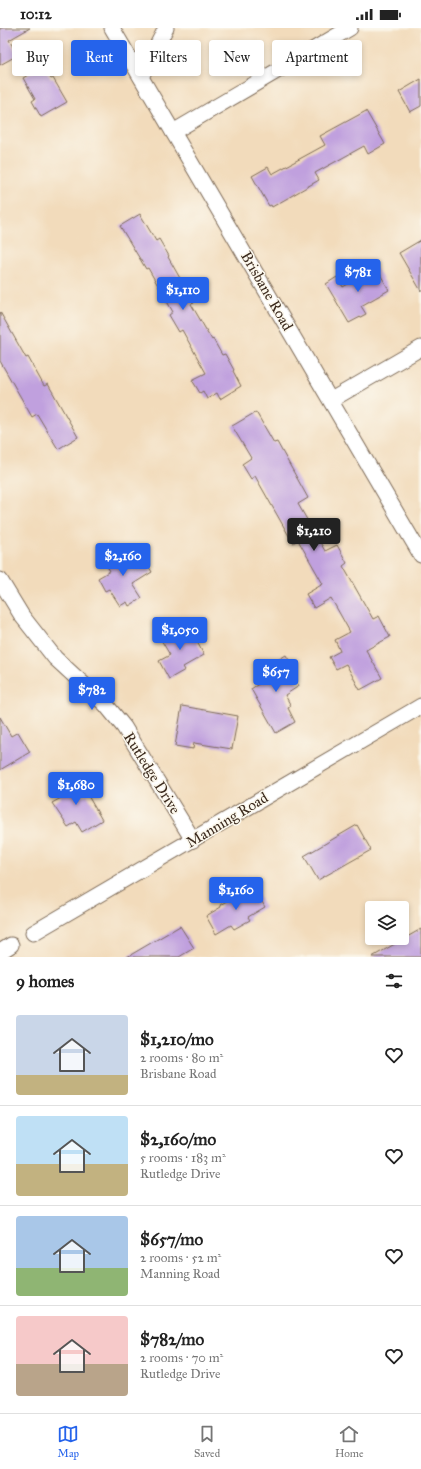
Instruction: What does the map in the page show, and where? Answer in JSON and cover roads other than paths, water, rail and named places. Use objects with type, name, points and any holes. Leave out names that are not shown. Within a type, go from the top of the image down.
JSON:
[{"type":"street","name":"Brisbane Road","points":[[112,28],[421,555]]},
{"type":"street","points":[[141,77],[166,28]]},
{"type":"street","points":[[173,132],[350,28]]},
{"type":"street","points":[[331,400],[421,348]]},
{"type":"street","name":"Rutledge Drive","points":[[0,580],[22,616],[56,658],[106,705],[124,727],[193,840]]},
{"type":"street","name":"Manning Road","points":[[33,933],[421,706]]}]
